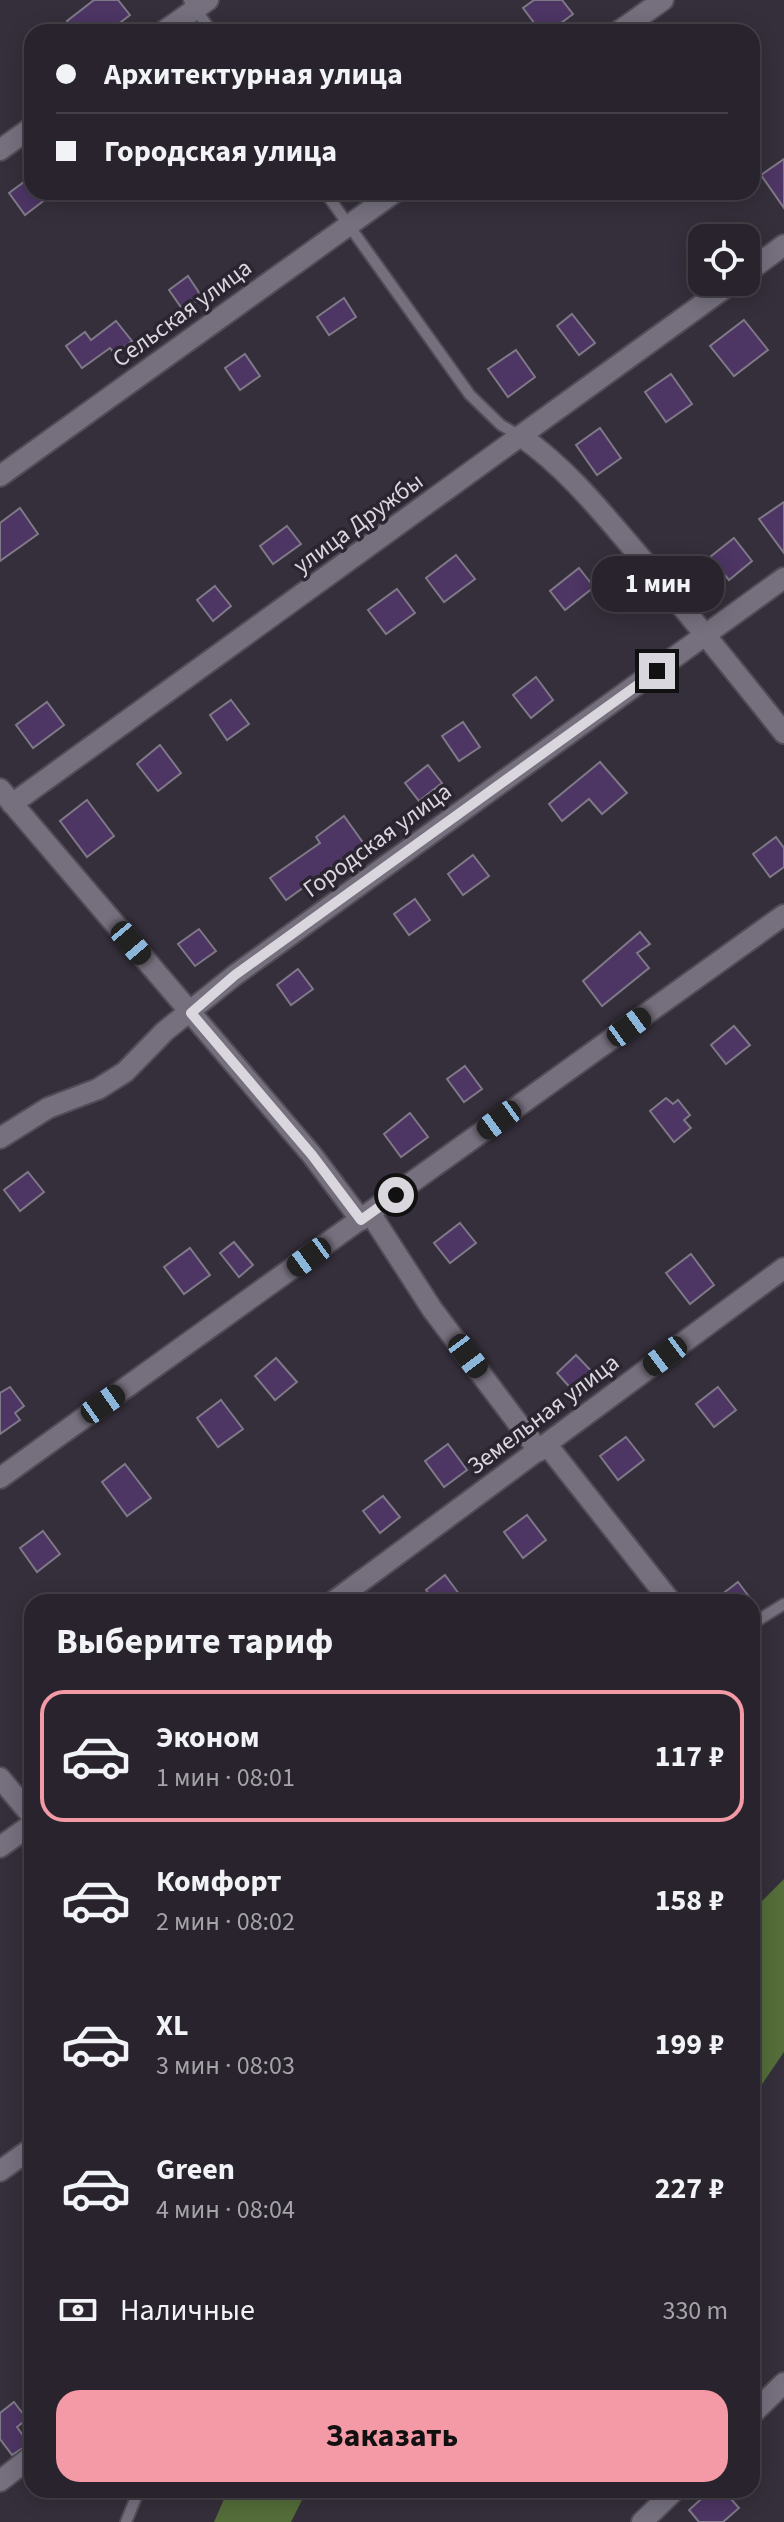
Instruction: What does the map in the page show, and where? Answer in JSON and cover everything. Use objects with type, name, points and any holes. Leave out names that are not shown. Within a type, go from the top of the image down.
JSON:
[{"type":"street","points":[[629,24],[663,0]]},
{"type":"street","points":[[173,24],[198,3]]},
{"type":"street","points":[[0,150],[24,133]]},
{"type":"street","name":"Сельская улица","points":[[0,476],[384,200]]},
{"type":"street","points":[[760,263],[784,245]]},
{"type":"street","name":"улица Дружбы","points":[[6,796],[522,437],[714,296]]},
{"type":"street","points":[[522,437],[550,457],[593,502],[707,635],[784,733]]},
{"type":"street","name":"Городская улица","points":[[0,1138],[48,1108],[98,1089],[125,1072],[165,1031],[235,975],[784,578]]},
{"type":"street","points":[[6,796],[365,1217],[432,1309],[664,1594]]},
{"type":"street","points":[[0,1478],[784,915]]},
{"type":"street","name":"Земельная улица","points":[[344,1594],[784,1268]]},
{"type":"street","points":[[0,1778],[24,1806]]},
{"type":"street","points":[[0,1847],[24,1830]]},
{"type":"street","points":[[0,2171],[24,2154]]},
{"type":"street","points":[[760,2406],[784,2383]]},
{"type":"street","points":[[0,2481],[24,2462]]},
{"type":"street","points":[[642,2522],[667,2498]]},
{"type":"lane","points":[[198,3],[208,24]]},
{"type":"lane","points":[[331,200],[470,395],[501,425],[522,437]]},
{"type":"lane","points":[[760,1619],[784,1604]]},
{"type":"lane","points":[[126,2522],[136,2498]]},
{"type":"green space","points":[[784,1879],[784,2052],[760,2087],[760,1903]]},
{"type":"green space","points":[[224,2498],[303,2498],[291,2522],[214,2522]]},
{"type":"building","points":[[94,0],[118,0],[130,15],[118,24],[69,24],[67,21]]},
{"type":"building","points":[[534,0],[562,0],[573,14],[560,24],[535,24],[523,8]]},
{"type":"building","points":[[784,159],[784,208],[761,175]]},
{"type":"building","points":[[24,182],[24,200],[45,200],[25,215],[9,193]]},
{"type":"building","points":[[188,276],[202,297],[183,310],[169,290]]},
{"type":"building","points":[[344,298],[356,317],[329,335],[317,317]]},
{"type":"building","points":[[572,314],[595,343],[579,355],[557,326]]},
{"type":"building","points":[[744,320],[768,350],[734,376],[710,346]]},
{"type":"building","points":[[116,321],[132,341],[115,354],[110,348],[82,368],[66,346],[85,332],[91,340]]},
{"type":"building","points":[[516,350],[535,377],[508,397],[488,369]]},
{"type":"building","points":[[245,354],[260,376],[240,390],[225,368]]},
{"type":"building","points":[[671,374],[692,404],[666,422],[645,392]]},
{"type":"building","points":[[600,428],[621,458],[597,475],[576,445]]},
{"type":"building","points":[[784,502],[784,553],[759,519]]},
{"type":"building","points":[[20,508],[38,534],[0,561],[0,523]]},
{"type":"building","points":[[287,526],[301,544],[273,564],[260,546]]},
{"type":"building","points":[[734,538],[752,561],[729,580],[710,557]]},
{"type":"building","points":[[456,555],[475,579],[444,602],[426,578]]},
{"type":"building","points":[[579,568],[594,587],[565,610],[550,591]]},
{"type":"building","points":[[215,586],[231,606],[213,621],[197,600]]},
{"type":"building","points":[[397,589],[415,613],[386,634],[368,610]]},
{"type":"building","points":[[536,677],[553,700],[531,718],[513,695]]},
{"type":"building","points":[[231,700],[249,724],[227,740],[210,715]]},
{"type":"building","points":[[47,702],[64,725],[33,748],[16,725]]},
{"type":"building","points":[[463,722],[480,747],[459,761],[442,736]]},
{"type":"building","points":[[160,745],[181,773],[158,791],[137,764]]},
{"type":"building","points":[[600,762],[627,793],[602,814],[589,799],[562,821],[549,804]]},
{"type":"building","points":[[428,765],[442,783],[419,801],[405,783]]},
{"type":"building","points":[[87,800],[114,836],[87,857],[60,821]]},
{"type":"building","points":[[344,816],[364,844],[286,900],[270,878],[320,843],[316,837]]},
{"type":"building","points":[[776,837],[784,848],[784,867],[770,877],[753,854]]},
{"type":"building","points":[[473,855],[489,876],[463,895],[448,874]]},
{"type":"building","points":[[415,899],[430,920],[409,935],[394,914]]},
{"type":"building","points":[[199,929],[216,951],[195,966],[178,944]]},
{"type":"building","points":[[640,932],[650,944],[637,953],[649,968],[602,1006],[583,981]]},
{"type":"building","points":[[298,969],[313,989],[291,1005],[277,985]]},
{"type":"building","points":[[734,1026],[750,1045],[726,1064],[711,1045]]},
{"type":"building","points":[[465,1066],[482,1089],[464,1102],[447,1079]]},
{"type":"building","points":[[666,1098],[673,1104],[678,1100],[690,1115],[684,1120],[691,1128],[674,1142],[650,1111]]},
{"type":"building","points":[[410,1113],[428,1137],[401,1157],[384,1134]]},
{"type":"building","points":[[28,1172],[44,1192],[20,1211],[4,1190]]},
{"type":"building","points":[[460,1223],[476,1243],[450,1263],[434,1243]]},
{"type":"building","points":[[234,1242],[253,1265],[239,1277],[220,1253]]},
{"type":"building","points":[[190,1248],[210,1275],[184,1294],[164,1267]]},
{"type":"building","points":[[691,1254],[714,1285],[690,1304],[666,1273]]},
{"type":"building","points":[[576,1355],[596,1376],[576,1394],[557,1373]]},
{"type":"building","points":[[276,1358],[297,1382],[275,1400],[255,1376]]},
{"type":"building","points":[[10,1387],[24,1406],[15,1413],[20,1420],[0,1434],[0,1393]]},
{"type":"building","points":[[718,1387],[736,1410],[714,1427],[696,1404]]},
{"type":"building","points":[[221,1400],[243,1429],[218,1447],[197,1418]]},
{"type":"building","points":[[626,1437],[644,1460],[618,1480],[600,1456]]},
{"type":"building","points":[[448,1444],[467,1470],[444,1487],[425,1461]]},
{"type":"building","points":[[125,1464],[151,1498],[127,1516],[102,1482]]},
{"type":"building","points":[[383,1496],[400,1517],[380,1533],[363,1511]]},
{"type":"building","points":[[527,1515],[546,1540],[523,1558],[504,1532]]},
{"type":"building","points":[[43,1531],[60,1554],[37,1572],[20,1548]]},
{"type":"building","points":[[445,1575],[459,1594],[429,1594],[426,1590]]},
{"type":"building","points":[[738,1582],[747,1594],[722,1594]]},
{"type":"building","points":[[14,2402],[24,2415],[24,2421],[17,2427],[24,2437],[24,2447],[12,2455],[0,2439],[0,2413]]},
{"type":"building","points":[[702,2498],[730,2498],[739,2508],[723,2522],[699,2522],[689,2510]]},
{"type":"route","points":[[396,1195],[361,1220],[312,1155],[191,1013],[235,975],[657,671]]}]
